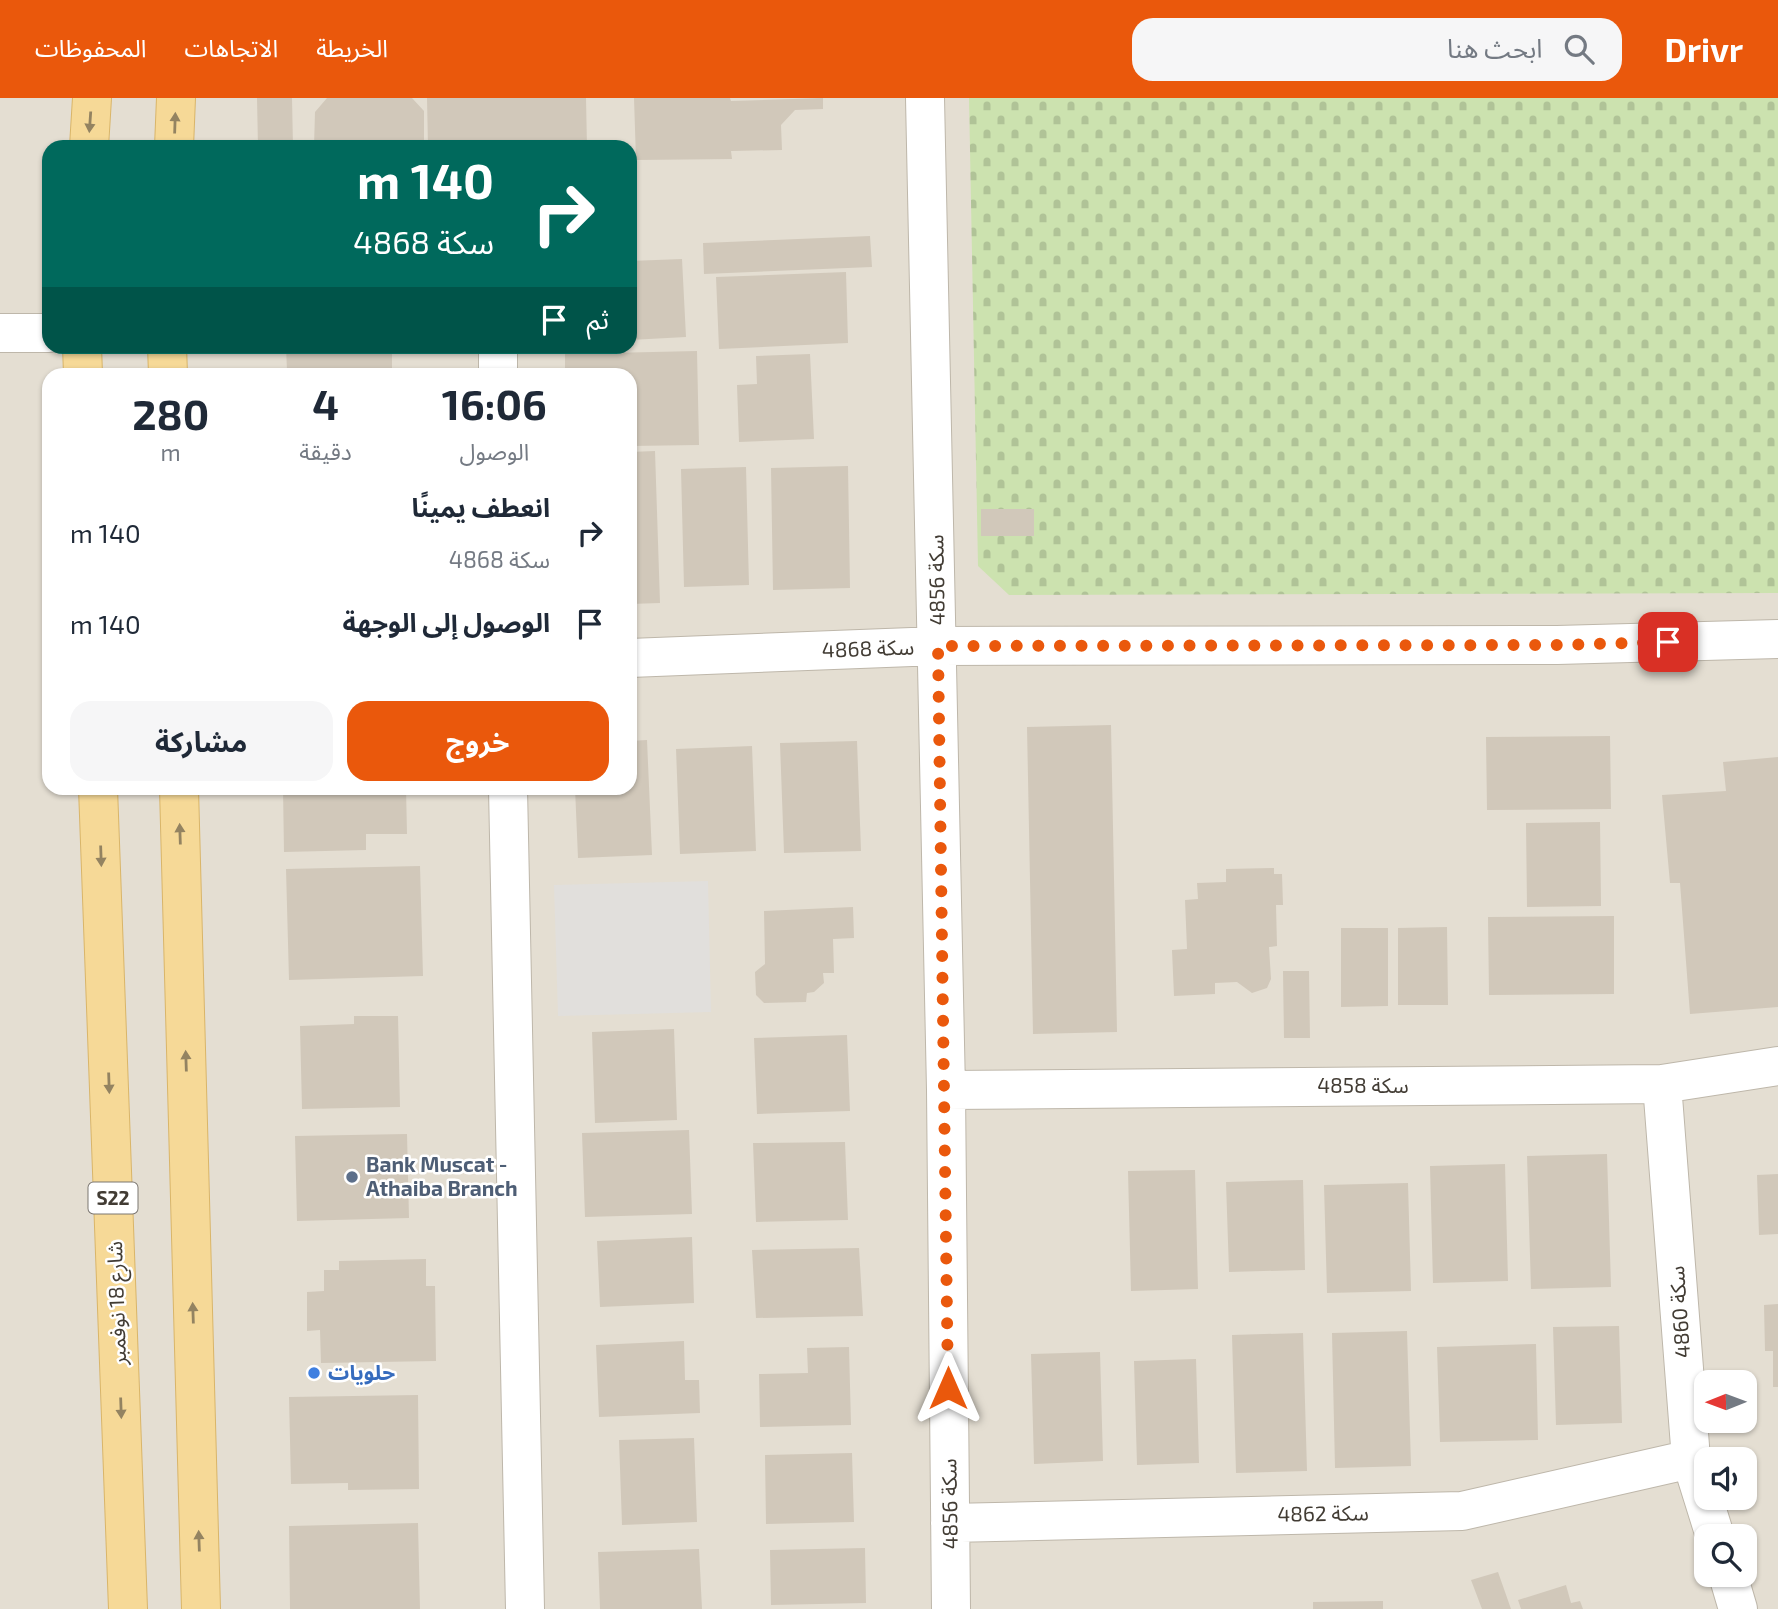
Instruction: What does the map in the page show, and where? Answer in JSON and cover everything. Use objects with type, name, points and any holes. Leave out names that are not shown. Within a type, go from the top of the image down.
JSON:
[{"type":"main road","points":[[89,140],[92,98]]},
{"type":"main road","points":[[174,140],[176,98]]},
{"type":"main road","name":"شارع 18 نوفمبر","points":[[98,795],[128,1609]]},
{"type":"main road","points":[[179,795],[201,1609]]},
{"type":"street","name":"سكة 4856","points":[[925,98],[946,1090],[951,1609]]},
{"type":"street","points":[[0,333],[42,333]]},
{"type":"street","name":"سكة 4868","points":[[637,658],[938,646],[1557,645],[1778,639]]},
{"type":"street","points":[[508,795],[525,1609]]},
{"type":"street","name":"سكة 4858","points":[[946,1090],[1662,1084],[1778,1066]]},
{"type":"street","name":"سكة 4860","points":[[1662,1084],[1691,1459],[1711,1524]]},
{"type":"street","name":"سكة 4862","points":[[950,1523],[1462,1511],[1691,1459]]},
{"type":"street","points":[[1732,1587],[1738,1609]]},
{"type":"shaded area","points":[[0,98],[1778,98],[1778,1609],[0,1609]]},
{"type":"shaded area","points":[[708,881],[711,1012],[558,1016],[554,885]]},
{"type":"green space","points":[[969,98],[1778,98],[1778,593],[1009,595],[978,566]]},
{"type":"building","points":[[257,98],[292,98],[293,140],[258,140]]},
{"type":"building","points":[[327,98],[412,98],[424,111],[424,140],[314,140],[315,112]]},
{"type":"building","points":[[427,98],[586,98],[587,140],[428,140]]},
{"type":"building","points":[[634,98],[730,98],[731,101],[823,98],[823,109],[795,110],[781,125],[782,150],[731,151],[732,159],[637,160]]},
{"type":"building","points":[[870,236],[872,267],[704,274],[703,243]]},
{"type":"building","points":[[682,259],[686,337],[637,340],[637,261]]},
{"type":"building","points":[[846,272],[848,343],[719,349],[716,277]]},
{"type":"building","points":[[697,351],[699,445],[637,446],[637,368],[565,368],[565,354]]},
{"type":"building","points":[[286,354],[392,354],[392,368],[287,368]]},
{"type":"building","points":[[810,354],[814,439],[739,442],[737,385],[757,384],[756,356]]},
{"type":"building","points":[[655,451],[660,603],[637,604],[637,452]]},
{"type":"building","points":[[848,466],[850,588],[773,590],[771,468]]},
{"type":"building","points":[[746,467],[749,585],[684,587],[681,469]]},
{"type":"building","points":[[981,509],[1034,509],[1034,536],[981,536]]},
{"type":"building","points":[[1111,725],[1117,1032],[1033,1034],[1027,727]]},
{"type":"building","points":[[1610,736],[1611,809],[1487,810],[1486,737]]},
{"type":"building","points":[[647,740],[652,855],[578,858],[575,795],[637,795],[637,741]]},
{"type":"building","points":[[857,741],[861,851],[784,853],[780,743]]},
{"type":"building","points":[[752,746],[756,851],[680,854],[676,749]]},
{"type":"building","points":[[1778,757],[1778,1007],[1690,1014],[1680,883],[1670,883],[1662,795],[1726,791],[1723,762]]},
{"type":"building","points":[[283,795],[406,795],[407,834],[366,834],[366,850],[284,852]]},
{"type":"building","points":[[1600,822],[1601,906],[1527,907],[1526,823]]},
{"type":"building","points":[[420,866],[423,976],[289,980],[286,869]]},
{"type":"building","points":[[1274,868],[1274,874],[1282,874],[1283,905],[1276,905],[1277,946],[1269,947],[1271,979],[1267,988],[1252,993],[1237,982],[1215,983],[1215,994],[1174,996],[1172,950],[1187,949],[1185,900],[1198,899],[1197,883],[1226,882],[1226,869]]},
{"type":"building","points":[[853,907],[854,938],[833,939],[834,973],[823,973],[824,983],[814,992],[807,993],[806,1002],[764,1003],[756,995],[755,972],[765,964],[764,911]]},
{"type":"building","points":[[1614,916],[1614,994],[1489,995],[1488,917]]},
{"type":"building","points":[[1447,927],[1448,1005],[1398,1005],[1398,928]]},
{"type":"building","points":[[1341,928],[1388,928],[1388,1006],[1341,1007]]},
{"type":"building","points":[[1283,971],[1309,971],[1310,1038],[1284,1038]]},
{"type":"building","points":[[354,1016],[398,1016],[400,1107],[302,1109],[300,1026],[354,1024]]},
{"type":"building","points":[[674,1029],[677,1120],[595,1123],[592,1032]]},
{"type":"building","points":[[847,1035],[850,1111],[757,1114],[754,1038]]},
{"type":"building","points":[[689,1130],[692,1214],[585,1217],[582,1133]]},
{"type":"building","name":"Bank Muscat - Athaiba Branch","points":[[407,1134],[409,1218],[297,1221],[295,1136]]},
{"type":"building","points":[[845,1142],[848,1220],[756,1222],[753,1143]]},
{"type":"building","points":[[1607,1154],[1611,1287],[1531,1289],[1527,1156]]},
{"type":"building","points":[[1505,1164],[1508,1281],[1433,1283],[1430,1166]]},
{"type":"building","points":[[1195,1170],[1198,1289],[1131,1291],[1128,1171]]},
{"type":"building","points":[[1778,1174],[1778,1234],[1759,1235],[1757,1175]]},
{"type":"building","points":[[1303,1180],[1305,1270],[1229,1272],[1226,1182]]},
{"type":"building","points":[[1408,1183],[1411,1291],[1327,1293],[1324,1185]]},
{"type":"building","points":[[692,1237],[694,1303],[600,1307],[597,1241]]},
{"type":"building","points":[[859,1248],[863,1316],[756,1318],[752,1250]]},
{"type":"building","points":[[426,1259],[426,1286],[435,1286],[436,1361],[321,1363],[320,1330],[307,1331],[307,1292],[324,1291],[324,1270],[339,1270],[339,1261]]},
{"type":"building","points":[[1778,1304],[1778,1387],[1773,1387],[1773,1351],[1765,1351],[1764,1305]]},
{"type":"building","points":[[1619,1326],[1622,1423],[1556,1425],[1553,1327]]},
{"type":"building","points":[[1407,1331],[1411,1466],[1335,1468],[1332,1333]]},
{"type":"building","points":[[1303,1333],[1307,1471],[1236,1473],[1232,1335]]},
{"type":"building","points":[[684,1341],[685,1380],[699,1380],[700,1413],[599,1417],[596,1345]]},
{"type":"building","points":[[1536,1344],[1538,1440],[1440,1442],[1437,1347]]},
{"type":"building","points":[[849,1347],[851,1425],[760,1427],[759,1374],[808,1373],[807,1348]]},
{"type":"building","points":[[1100,1352],[1103,1461],[1034,1464],[1031,1354]]},
{"type":"building","points":[[1196,1359],[1199,1463],[1137,1465],[1134,1361]]},
{"type":"building","points":[[418,1395],[419,1489],[348,1490],[348,1483],[291,1484],[289,1397]]},
{"type":"building","points":[[694,1438],[697,1522],[622,1525],[619,1440]]},
{"type":"building","points":[[852,1453],[854,1522],[766,1524],[765,1455]]},
{"type":"building","points":[[418,1523],[420,1609],[290,1609],[289,1526]]},
{"type":"building","points":[[865,1548],[866,1603],[771,1605],[770,1550]]},
{"type":"building","points":[[699,1549],[702,1609],[600,1609],[598,1552]]},
{"type":"building","points":[[1498,1572],[1511,1609],[1482,1609],[1471,1580]]},
{"type":"building","points":[[1566,1585],[1571,1603],[1580,1601],[1583,1609],[1521,1609],[1518,1600]]},
{"type":"building","points":[[1383,1601],[1383,1609],[1313,1609],[1313,1602]]},
{"type":"place","name":"Bank Muscat - Athaiba Branch","points":[[352,1177]]},
{"type":"place","name":"حلويات","points":[[314,1373]]},
{"type":"route","points":[[948,1388],[946,1062],[938,646],[1557,645],[1668,642]]}]
